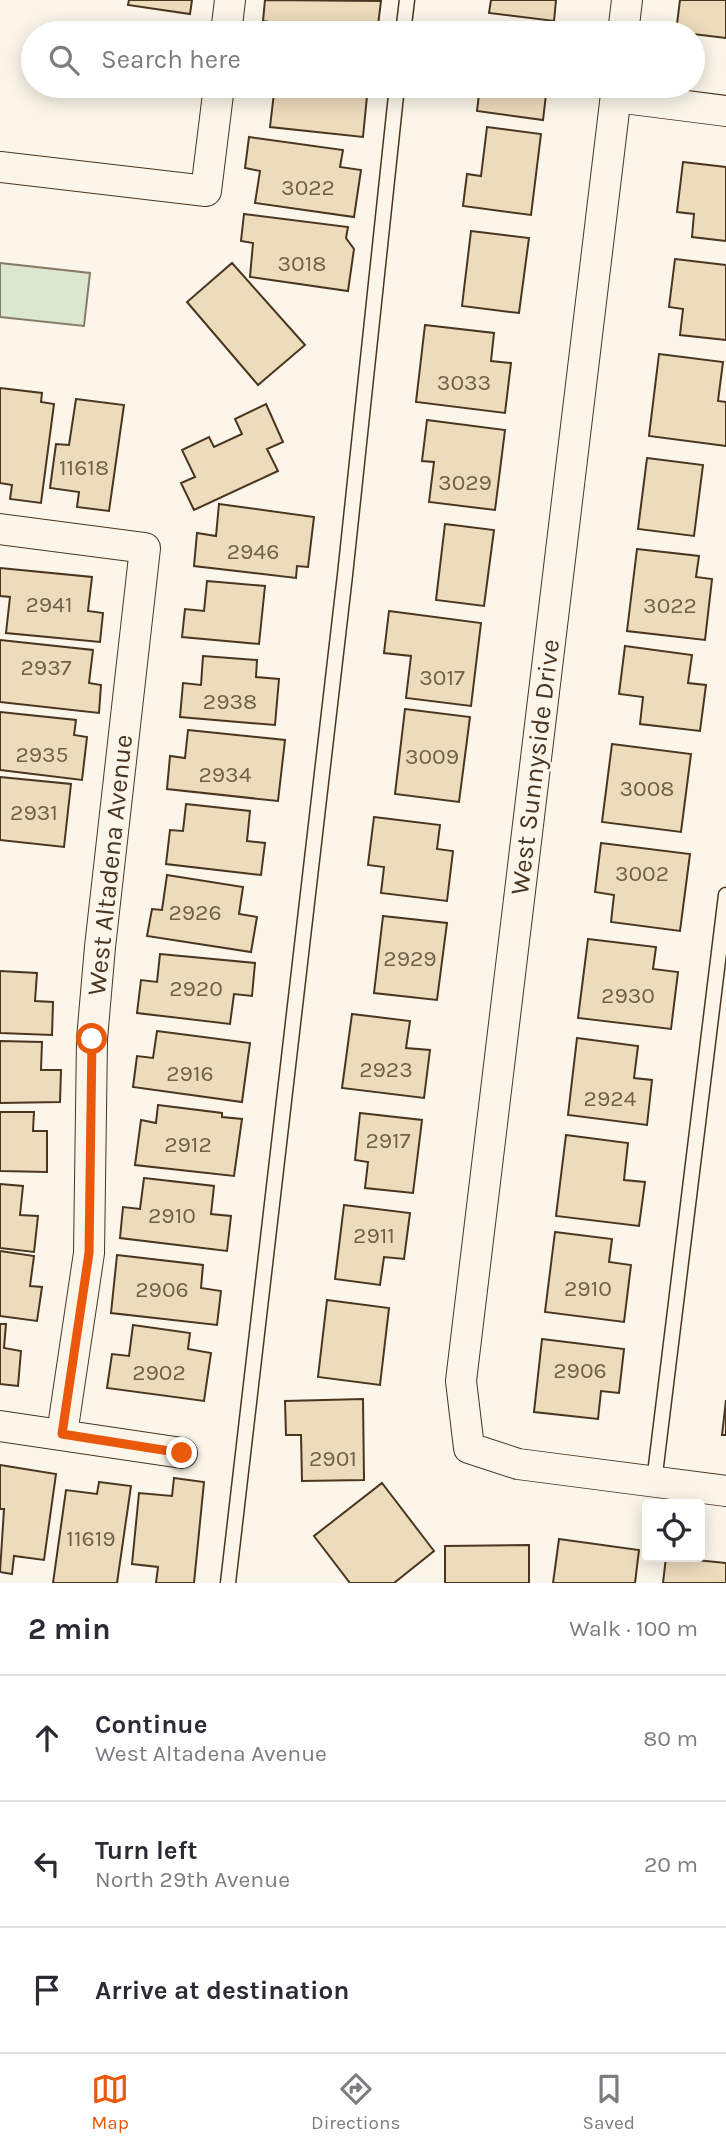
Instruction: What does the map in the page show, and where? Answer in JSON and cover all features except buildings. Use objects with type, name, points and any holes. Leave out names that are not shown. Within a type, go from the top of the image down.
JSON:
[{"type":"street","points":[[227,21],[230,0]]},
{"type":"street","points":[[624,21],[627,0]]},
{"type":"street","points":[[0,167],[206,191],[218,98]]},
{"type":"street","name":"West Sunnyside Drive","points":[[616,98],[461,1381],[469,1448],[518,1464],[654,1482]]},
{"type":"street","points":[[655,98],[726,111]]},
{"type":"street","name":"West Altadena Avenue","points":[[0,529],[145,548],[99,960],[89,1126],[89,1253],[62,1434]]},
{"type":"street","points":[[0,1426],[182,1453]]},
{"type":"street","points":[[654,1482],[726,1491]]},
{"type":"lane","points":[[404,21],[407,0]]},
{"type":"lane","points":[[228,1583],[346,562],[396,98]]},
{"type":"lane","points":[[654,1482],[726,895]]},
{"type":"green space","points":[[0,263],[90,273],[84,326],[0,317]]},
{"type":"route","points":[[92,1039],[89,1253],[62,1434],[182,1453]]}]
